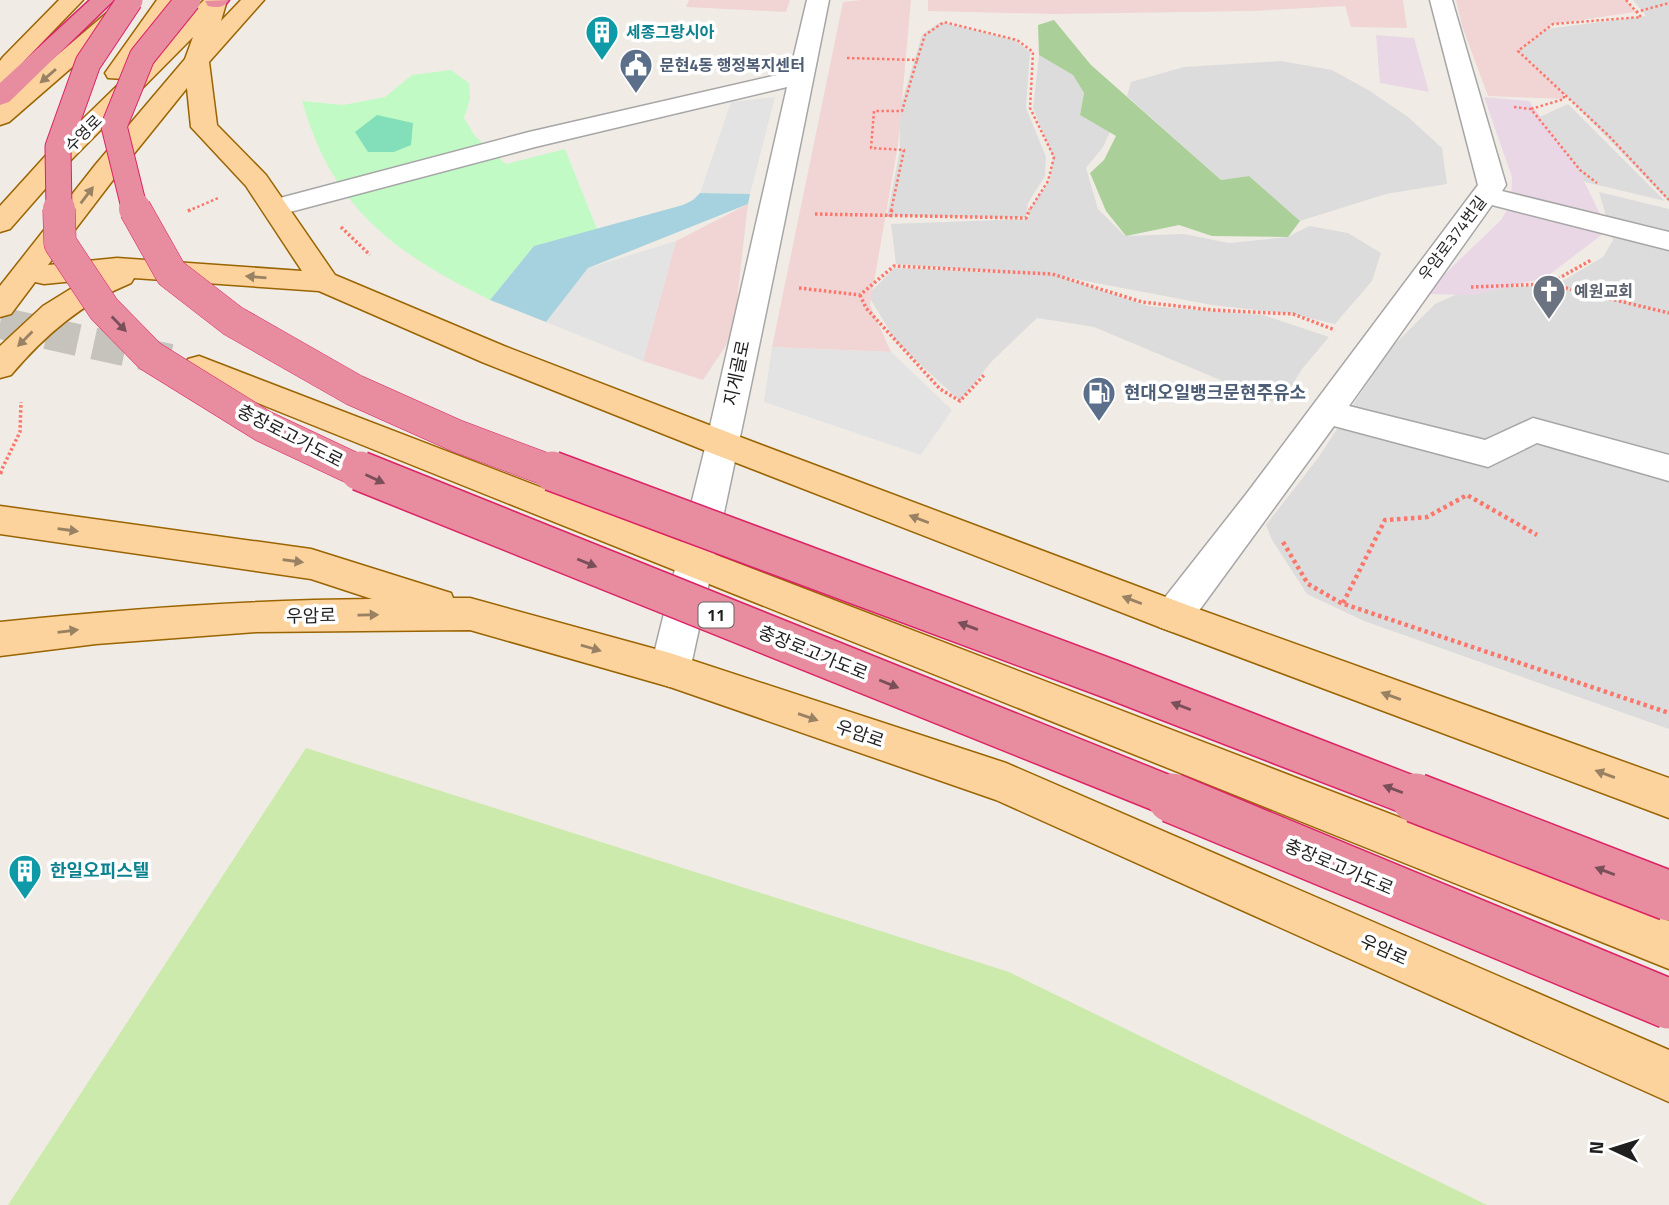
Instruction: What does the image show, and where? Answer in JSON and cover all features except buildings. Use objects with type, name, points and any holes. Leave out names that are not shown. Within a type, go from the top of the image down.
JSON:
[{"type":"highway","points":[[207,0],[142,57],[114,126],[136,215],[171,273],[233,321],[354,390],[457,436],[1113,680],[1669,896]]},
{"type":"highway","points":[[0,97],[65,36],[109,2]]},
{"type":"highway","name":"충장로고가도로","points":[[109,2],[58,147],[60,243],[104,309],[150,356],[263,426],[387,484],[1088,763],[1669,1004]]},
{"type":"main road","points":[[0,80],[8,60],[72,0]]},
{"type":"main road","points":[[0,117],[137,0]]},
{"type":"main road","name":"수영로","points":[[58,158],[169,0]]},
{"type":"main road","points":[[207,0],[197,61],[205,127],[256,181],[324,282]]},
{"type":"main road","name":"수영로","points":[[58,158],[207,0]]},
{"type":"main road","points":[[0,307],[12,280],[197,61],[253,0]]},
{"type":"main road","points":[[8,60],[65,36]]},
{"type":"main road","points":[[0,223],[58,158]]},
{"type":"main road","points":[[12,280],[117,267],[324,282],[493,354],[723,444],[1172,615],[1669,798]]},
{"type":"main road","points":[[0,368],[23,340],[55,310],[98,284],[145,269]]},
{"type":"main road","points":[[199,367],[1669,945]]},
{"type":"main road","points":[[0,520],[311,564],[470,614]]},
{"type":"main road","name":"우암로","points":[[0,639],[96,628],[257,616],[470,614],[670,670],[1006,783],[1669,1076]]},
{"type":"street","name":"지게골로","points":[[670,670],[723,444],[818,0]]},
{"type":"street","name":"우암로374번길","points":[[1172,615],[1260,503],[1492,185],[1441,0]]},
{"type":"street","points":[[275,208],[805,66]]},
{"type":"street","points":[[1485,195],[1669,240]]},
{"type":"street","points":[[1325,412],[1488,454],[1533,430],[1669,468]]},
{"type":"path","points":[[1626,0],[1641,18],[1553,24],[1518,51],[1617,144],[1669,200]]},
{"type":"path","points":[[1636,12],[1669,3]]},
{"type":"path","points":[[772,212],[890,217],[1026,218],[1048,181],[1054,157],[1030,108],[1033,52],[1017,40],[944,22],[925,35],[902,111],[874,111],[870,148],[904,150],[890,217]]},
{"type":"path","points":[[805,66],[917,60]]},
{"type":"path","points":[[1531,109],[1564,99],[1564,93]]},
{"type":"path","points":[[757,284],[860,295],[894,266],[1052,274],[1142,302],[1212,310],[1293,314],[1373,345]]},
{"type":"path","points":[[1418,285],[1448,288],[1549,284],[1669,313]]},
{"type":"path","points":[[860,295],[866,308],[940,389],[960,401],[985,374]]},
{"type":"path","points":[[1343,603],[1385,520],[1427,517],[1467,495],[1537,536]]},
{"type":"path","points":[[1308,584],[1341,603],[1669,713]]},
{"type":"shaded area","points":[[689,0],[790,0],[786,12],[686,7]]},
{"type":"shaded area","points":[[911,0],[898,145],[870,305],[891,352],[772,347],[843,2]]},
{"type":"shaded area","points":[[928,0],[1403,0],[1407,28],[1351,27],[1345,6],[1253,11],[1055,14],[928,11]]},
{"type":"shaded area","points":[[1456,0],[1626,0],[1636,12],[1553,24],[1519,51],[1564,93],[1564,99],[1488,96],[1462,26]]},
{"type":"shaded area","points":[[1633,0],[1669,0],[1669,202],[1564,93],[1518,51],[1547,29],[1646,16]]},
{"type":"shaded area","points":[[940,22],[1014,40],[1030,52],[1026,108],[1046,157],[1045,176],[1028,203],[1026,218],[887,216],[900,150],[899,111],[922,35]]},
{"type":"shaded area","points":[[1376,35],[1414,38],[1429,92],[1380,83]]},
{"type":"shaded area","points":[[1039,55],[1073,75],[1084,93],[1080,115],[1110,132],[1103,147],[1086,168],[1098,209],[1125,236],[1184,234],[1229,243],[1288,237],[1309,226],[1348,233],[1381,253],[1372,281],[1335,324],[1292,314],[1212,305],[1059,276],[1148,306],[1263,315],[1329,337],[1302,369],[1280,405],[1094,327],[1037,318],[992,361],[960,401],[897,343],[868,295],[894,268],[1015,273],[896,264],[891,224],[1028,219],[1033,204],[1050,180],[1053,157],[1033,108]]},
{"type":"shaded area","points":[[1281,61],[1332,70],[1370,91],[1408,117],[1442,148],[1447,184],[1386,194],[1300,221],[1249,176],[1221,180],[1127,96],[1131,82],[1184,67]]},
{"type":"shaded area","points":[[775,97],[750,194],[700,193],[731,102]]},
{"type":"shaded area","points":[[1484,97],[1529,101],[1576,165],[1608,230],[1545,278],[1475,295],[1424,294],[1501,220],[1511,203],[1512,177]]},
{"type":"shaded area","points":[[1568,104],[1665,201],[1585,182],[1535,119]]},
{"type":"shaded area","points":[[1599,192],[1669,209],[1669,729],[1364,621],[1307,594],[1272,540],[1266,525],[1318,458],[1389,350],[1435,304],[1473,287],[1554,286],[1603,257],[1613,240]]},
{"type":"shaded area","points":[[748,204],[733,335],[703,380],[643,361],[676,241]]},
{"type":"shaded area","points":[[676,241],[643,361],[546,322],[588,268]]},
{"type":"shaded area","points":[[772,347],[891,352],[952,410],[921,455],[764,402]]},
{"type":"green space","points":[[1054,20],[1091,65],[1221,180],[1249,176],[1300,221],[1288,237],[1212,236],[1179,225],[1126,236],[1106,211],[1090,173],[1104,160],[1116,136],[1080,115],[1084,93],[1073,75],[1039,55],[1038,25]]},
{"type":"green space","points":[[451,70],[469,83],[470,99],[464,118],[475,136],[506,164],[565,149],[597,229],[534,246],[490,300],[424,264],[371,223],[331,171],[315,139],[302,101],[343,105],[385,97],[412,75]]},
{"type":"green space","points":[[377,115],[413,123],[411,145],[394,152],[368,152],[355,132]]},
{"type":"green space","points":[[306,748],[1009,972],[1487,1205],[8,1205]]},
{"type":"water","points":[[700,193],[750,194],[748,204],[588,268],[546,322],[490,300],[534,246],[683,205]]},
{"type":"tunnel","points":[[0,323],[170,360]]},
{"type":"place","name":"세종그랑시아","points":[[602,62]]},
{"type":"place","name":"문현4동 행정복지센터","points":[[636,95]]},
{"type":"place","name":"예원교회","points":[[1549,321]]},
{"type":"place","name":"현대오일뱅크문현주유소","points":[[1099,423]]},
{"type":"place","name":"한일오피스텔","points":[[25,901]]}]
